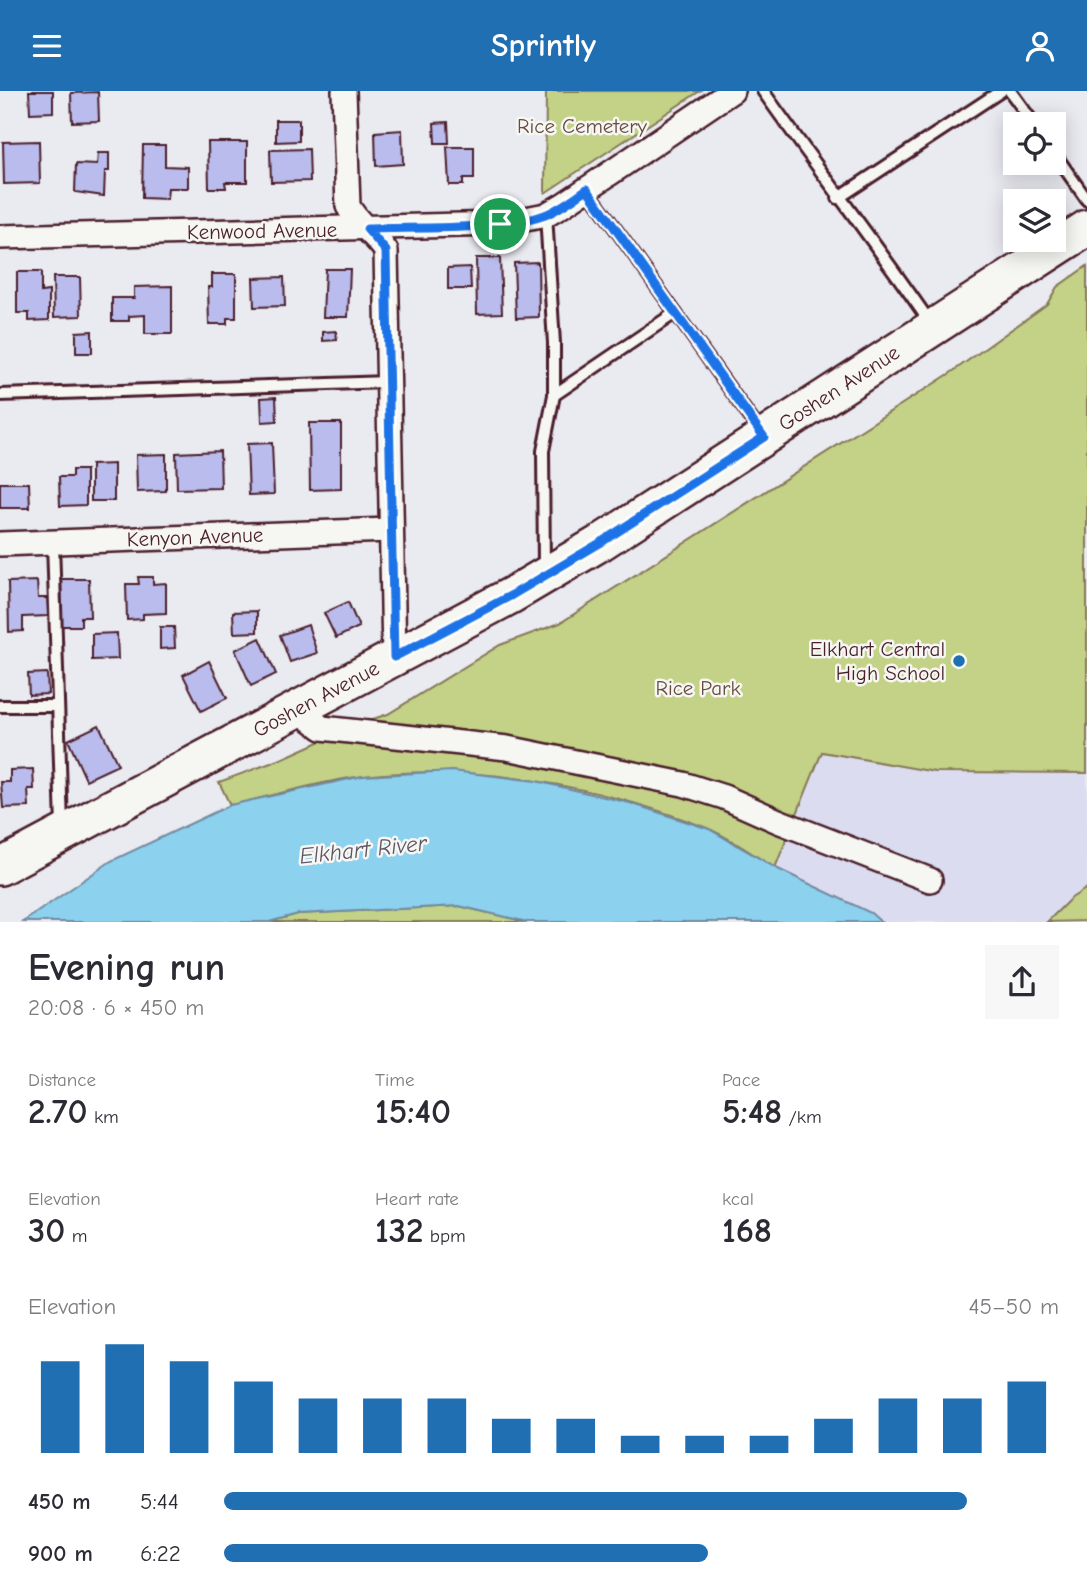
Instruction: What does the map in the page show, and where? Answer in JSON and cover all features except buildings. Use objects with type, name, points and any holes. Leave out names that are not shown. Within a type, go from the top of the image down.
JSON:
[{"type":"main road","name":"Goshen Avenue","points":[[0,867],[544,576],[1087,228]]},
{"type":"street","points":[[344,91],[348,206],[354,218],[386,251],[394,657]]},
{"type":"street","points":[[554,210],[732,91]]},
{"type":"street","name":"Kenwood Avenue","points":[[0,237],[500,224],[554,210]]},
{"type":"street","name":"Kenyon Avenue","points":[[0,544],[390,530]]},
{"type":"street","points":[[297,709],[322,728],[506,748],[683,784],[724,797],[930,880]]},
{"type":"lane","points":[[763,91],[838,198],[881,250],[933,326]]},
{"type":"lane","points":[[838,198],[1001,91]]},
{"type":"lane","points":[[1010,91],[1025,112]]},
{"type":"lane","points":[[1066,170],[1087,200]]},
{"type":"lane","points":[[587,189],[764,437]]},
{"type":"lane","points":[[544,576],[543,451],[554,395],[554,210]]},
{"type":"lane","points":[[554,395],[676,313]]},
{"type":"lane","points":[[0,394],[388,382]]},
{"type":"lane","points":[[53,542],[62,834]]},
{"type":"lane","points":[[0,706],[58,706]]},
{"type":"shaded area","name":"Elkhart Central High School","points":[[1087,439],[1087,922],[881,922],[871,913],[776,868],[822,751]]},
{"type":"green space","name":"Rice Cemetery","points":[[546,91],[700,91],[545,193]]},
{"type":"green space","name":"Rice Park","points":[[1087,266],[1087,773],[935,772],[822,752],[775,868],[716,832],[666,813],[582,790],[495,776],[407,773],[364,776],[230,805],[219,782],[388,714],[500,645],[560,623],[952,372],[1047,304],[1057,287]]},
{"type":"green space","points":[[1087,888],[1087,921],[1047,922],[1070,899]]},
{"type":"green space","points":[[459,906],[527,922],[269,922],[298,914]]},
{"type":"water","name":"Elkhart River","points":[[452,771],[536,781],[630,803],[709,829],[776,868],[871,913],[881,922],[527,922],[459,906],[298,914],[269,922],[23,922],[111,861],[230,805],[363,776]]},
{"type":"place","name":"Elkhart Central High School","points":[[959,661]]},
{"type":"route","points":[[587,189],[764,437],[600,543],[512,595],[394,657],[386,251],[379,239],[367,229],[500,224],[546,215],[587,189]]}]
